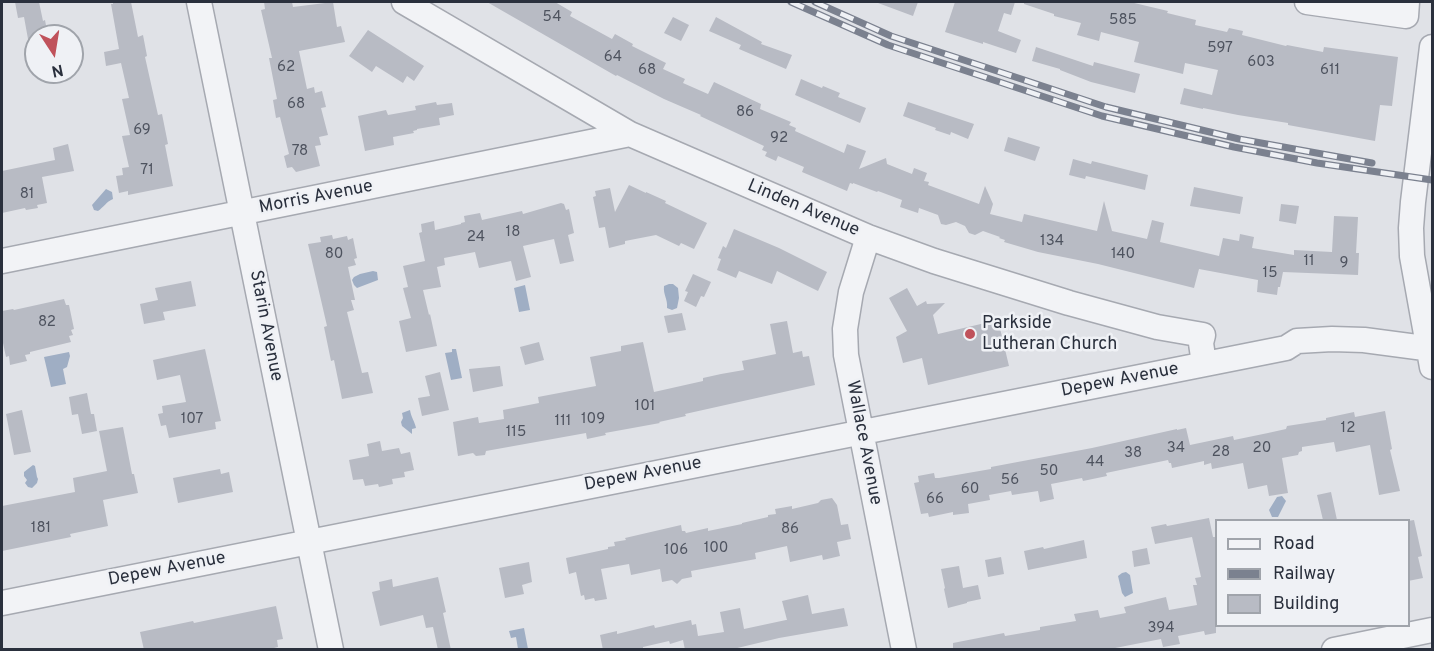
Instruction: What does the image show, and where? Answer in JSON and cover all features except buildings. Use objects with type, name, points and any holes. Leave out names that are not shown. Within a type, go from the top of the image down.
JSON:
[{"type":"street","name":"Starin Avenue","points":[[199,2],[331,650]]},
{"type":"street","name":"Linden Avenue","points":[[404,2],[630,134],[868,237],[934,261],[1069,303],[1157,327],[1203,335],[1201,343],[1203,364]]},
{"type":"street","points":[[1306,2],[1406,16],[1407,2]]},
{"type":"street","points":[[1432,47],[1411,228],[1412,256],[1432,357]]},
{"type":"street","name":"Morris Avenue","points":[[2,261],[630,134]]},
{"type":"street","name":"Wallace Avenue","points":[[868,237],[851,292],[845,329],[846,355],[904,650]]},
{"type":"street","name":"Depew Avenue","points":[[2,603],[1286,348],[1297,341],[1364,340],[1432,357]]},
{"type":"street","points":[[1334,650],[1432,630]]},
{"type":"water","points":[[106,189],[112,192],[113,199],[98,211],[94,210],[92,205]]},
{"type":"water","points":[[373,271],[377,272],[378,280],[357,288],[354,285],[352,280],[354,277]]},
{"type":"water","points":[[669,284],[678,288],[677,308],[672,310],[667,308],[664,292],[664,286]]},
{"type":"water","points":[[525,285],[530,310],[519,312],[514,288]]},
{"type":"water","points":[[452,349],[456,349],[462,378],[451,380],[445,353],[452,352]]},
{"type":"water","points":[[69,352],[67,367],[63,369],[66,384],[51,387],[44,357]]},
{"type":"water","points":[[410,410],[416,428],[412,429],[412,434],[402,426],[401,422],[402,413]]},
{"type":"water","points":[[33,465],[38,479],[32,488],[25,483],[27,480],[24,472]]},
{"type":"water","points":[[1282,496],[1286,501],[1278,517],[1272,517],[1269,510],[1277,497]]},
{"type":"water","points":[[1126,572],[1130,575],[1133,593],[1125,597],[1118,576]]},
{"type":"water","points":[[524,628],[528,649],[518,649],[516,637],[511,638],[509,631]]},
{"type":"railway","points":[[791,2],[888,45],[1102,116],[1234,147],[1317,163],[1432,180]]},
{"type":"railway","points":[[815,2],[891,36],[1106,107],[1239,139],[1372,163]]},
{"type":"place","name":"Parkside Lutheran Church","points":[[970,334]]}]
